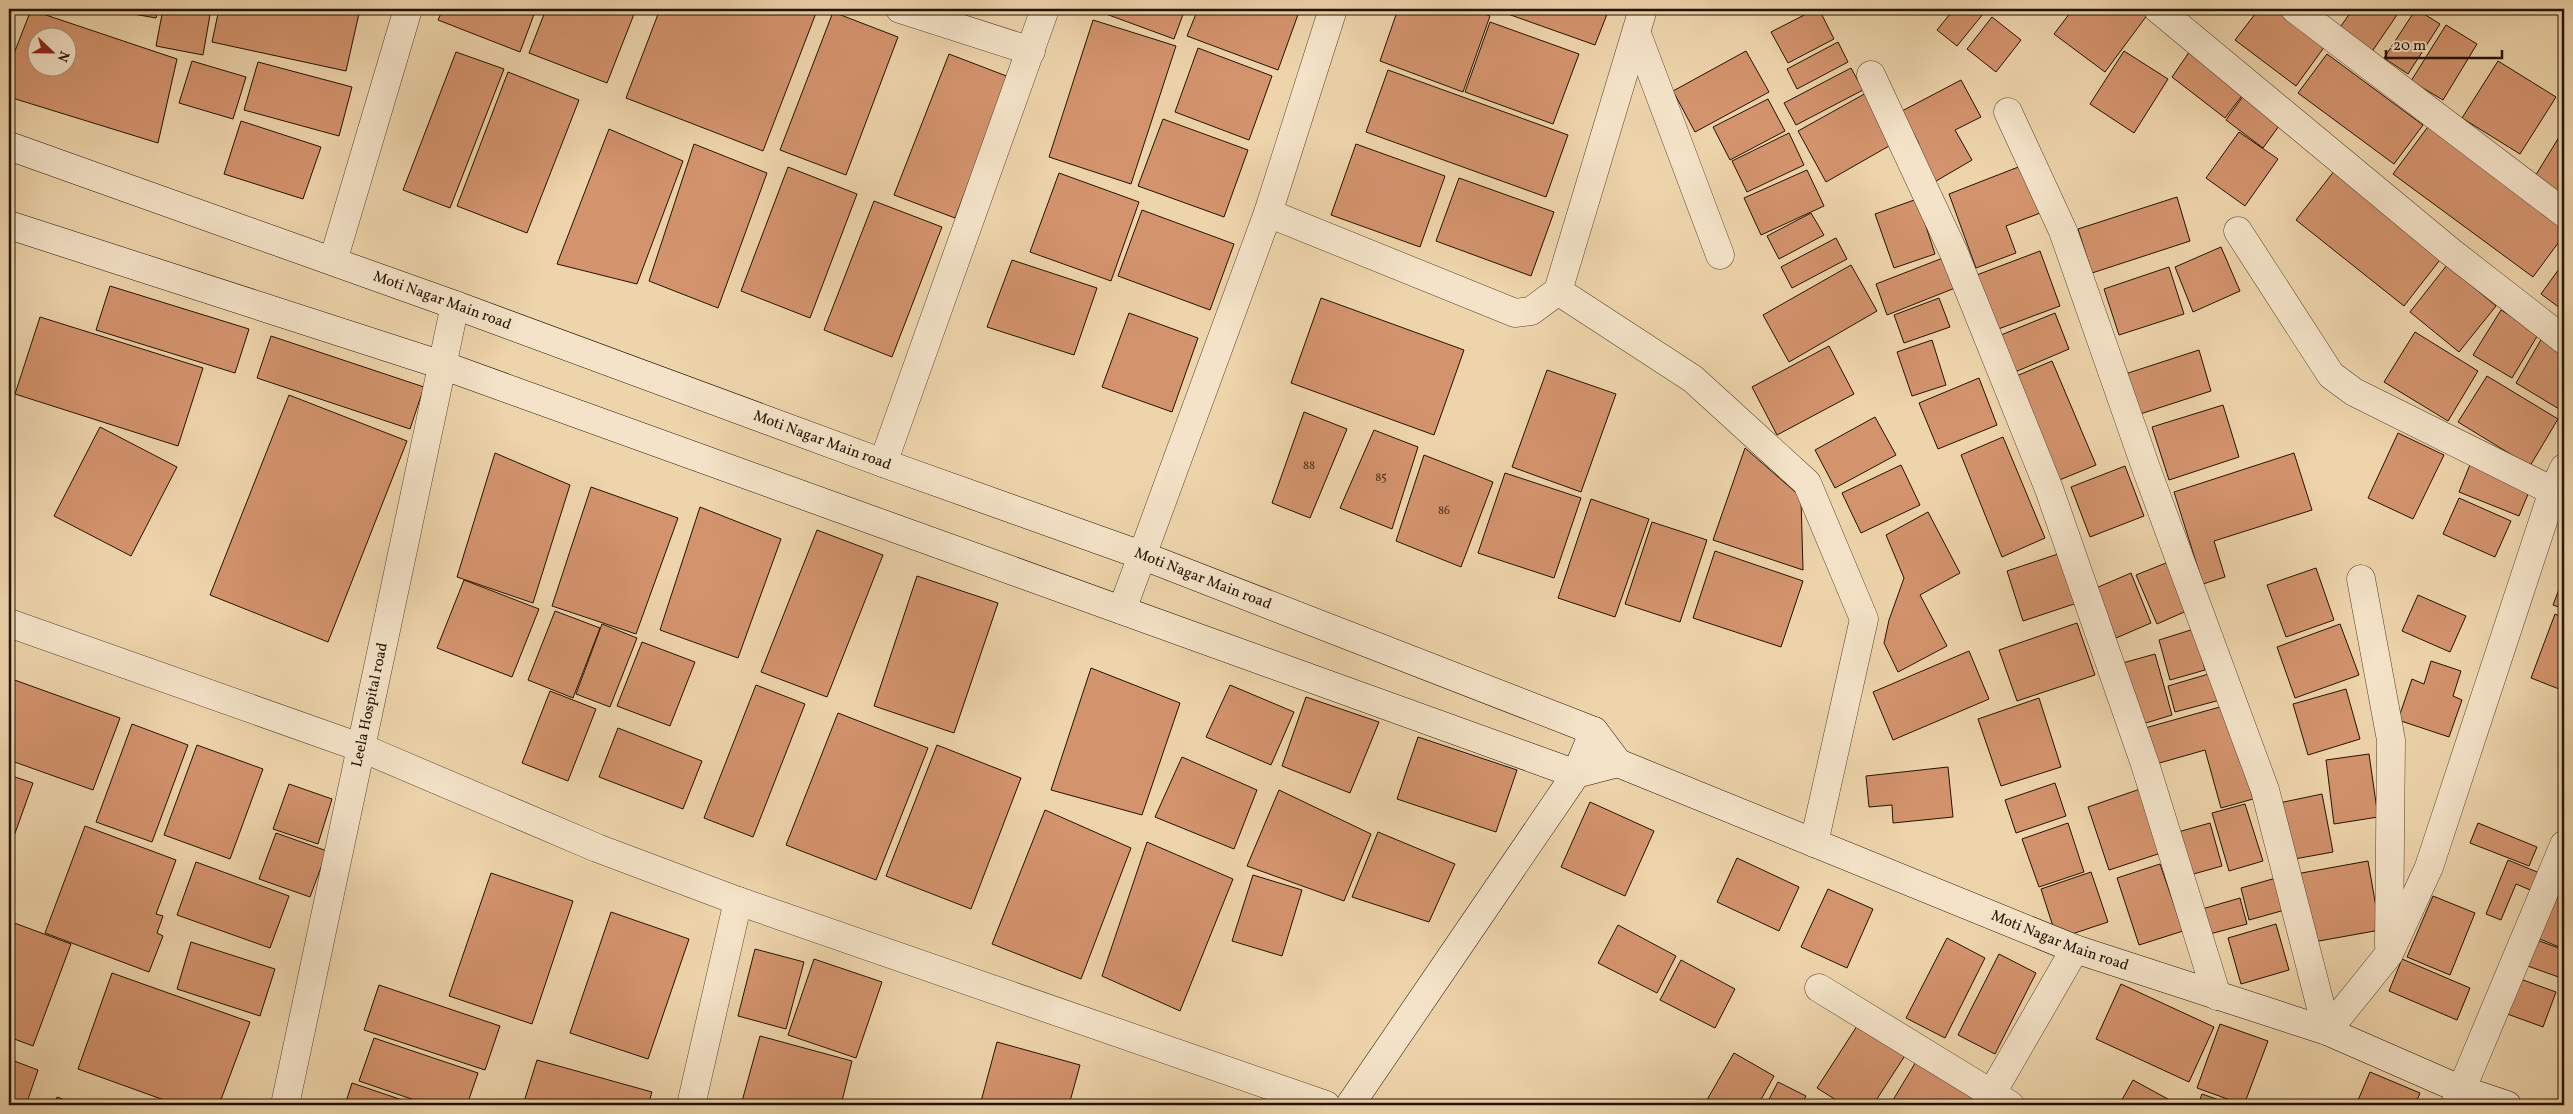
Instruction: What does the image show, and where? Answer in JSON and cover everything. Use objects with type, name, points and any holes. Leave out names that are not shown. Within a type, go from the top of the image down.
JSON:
[{"type":"street","points":[[333,261],[408,9]]},
{"type":"street","points":[[900,9],[1031,51]]},
{"type":"street","points":[[883,463],[1031,51],[1044,9]]},
{"type":"street","points":[[1122,610],[1268,213],[1333,9]]},
{"type":"street","points":[[2158,9],[2450,252],[2564,340]]},
{"type":"street","points":[[2295,9],[2564,213]]},
{"type":"street","points":[[1268,213],[1515,313],[1531,311],[1558,291],[1640,21]]},
{"type":"street","points":[[1640,21],[1720,255]]},
{"type":"street","points":[[1870,75],[1954,253],[2049,490],[2145,764],[2217,996]]},
{"type":"street","points":[[2008,112],[2063,230],[2146,468],[2264,790],[2327,1031]]},
{"type":"street","name":"Moti Nagar Main road","points":[[9,146],[455,305],[883,463],[1141,555],[1594,731]]},
{"type":"street","points":[[9,226],[442,365],[1576,774],[1618,763],[1594,731]]},
{"type":"street","points":[[2238,231],[2331,375],[2354,392],[2558,480],[2429,867],[2389,954],[2327,1031]]},
{"type":"street","points":[[1558,291],[1694,379],[1807,483],[1864,619],[1814,843]]},
{"type":"street","name":"Leela Hospital road","points":[[285,1105],[455,305]]},
{"type":"street","points":[[2361,579],[2391,740],[2389,954]]},
{"type":"street","points":[[9,623],[362,748],[597,848],[738,901],[1326,1105]]},
{"type":"street","points":[[1350,1105],[1576,774],[1594,731]]},
{"type":"street","name":"Moti Nagar Main road","points":[[1618,763],[2075,949],[2327,1031],[2458,1098],[2507,1105]]},
{"type":"street","points":[[2458,1098],[2564,845]]},
{"type":"street","points":[[691,1105],[738,901]]},
{"type":"street","points":[[1819,988],[1995,1102],[2075,949]]},
{"type":"building","points":[[105,9],[158,9],[156,18]]},
{"type":"building","points":[[163,9],[211,9],[203,55],[156,46]]},
{"type":"building","points":[[219,9],[360,9],[346,71],[212,42]]},
{"type":"building","points":[[443,9],[536,9],[520,52],[438,20]]},
{"type":"building","points":[[546,9],[636,9],[607,83],[529,53]]},
{"type":"building","points":[[660,9],[806,9],[816,13],[763,151],[626,98]]},
{"type":"building","points":[[1108,9],[1185,9],[1174,39],[1106,14]]},
{"type":"building","points":[[1198,9],[1300,9],[1278,70],[1187,36]]},
{"type":"building","points":[[1398,9],[1471,9],[1490,16],[1463,92],[1380,61]]},
{"type":"building","points":[[1506,9],[1609,9],[1595,45],[1505,13]]},
{"type":"building","points":[[1819,9],[1834,39],[1788,63],[1771,32]]},
{"type":"building","points":[[1954,9],[1977,9],[1983,14],[1957,46],[1937,30]]},
{"type":"building","points":[[2073,9],[2141,9],[2148,14],[2105,72],[2054,34]]},
{"type":"building","points":[[2259,9],[2275,9],[2325,46],[2296,86],[2235,40]]},
{"type":"building","points":[[2353,9],[2401,9],[2369,56],[2336,33]]},
{"type":"building","points":[[2416,9],[2440,24],[2408,74],[2384,58]]},
{"type":"building","points":[[31,10],[177,59],[158,143],[9,97],[9,66]]},
{"type":"building","points":[[833,12],[898,37],[846,175],[780,150]]},
{"type":"building","points":[[1992,17],[2021,40],[1996,72],[1967,49]]},
{"type":"building","points":[[1093,20],[1176,46],[1131,184],[1049,157]]},
{"type":"building","points":[[1490,22],[1579,54],[1553,124],[1465,92]]},
{"type":"building","points":[[2446,25],[2477,44],[2443,100],[2411,81]]},
{"type":"building","points":[[1838,42],[1848,62],[1797,89],[1787,69]]},
{"type":"building","points":[[1198,48],[1272,76],[1249,140],[1175,112]]},
{"type":"building","points":[[2192,48],[2247,89],[2225,118],[2172,77]]},
{"type":"building","points":[[1746,51],[1769,92],[1695,132],[1673,91]]},
{"type":"building","points":[[2124,51],[2168,79],[2134,133],[2090,104]]},
{"type":"building","points":[[456,52],[504,69],[450,208],[403,190]]},
{"type":"building","points":[[949,54],[1009,77],[955,218],[894,195]]},
{"type":"building","points":[[2327,54],[2423,125],[2394,164],[2298,93]]},
{"type":"building","points":[[192,61],[246,77],[233,119],[179,103]]},
{"type":"building","points":[[2498,61],[2556,97],[2520,154],[2462,118]]},
{"type":"building","points":[[258,62],[352,87],[339,136],[244,110]]},
{"type":"building","points":[[1851,68],[1863,90],[1796,125],[1784,103]]},
{"type":"building","points":[[1388,70],[1568,135],[1546,197],[1366,132]]},
{"type":"building","points":[[508,72],[579,100],[527,233],[457,206]]},
{"type":"building","points":[[1961,80],[1981,117],[1955,130],[1972,160],[1931,184],[1911,149],[1919,144],[1902,111]]},
{"type":"building","points":[[1868,92],[1896,142],[1826,182],[1798,131]]},
{"type":"building","points":[[2246,92],[2284,119],[2263,148],[2226,120]]},
{"type":"building","points":[[1768,99],[1785,131],[1730,160],[1713,127]]},
{"type":"building","points":[[1163,119],[1248,150],[1224,217],[1138,186]]},
{"type":"building","points":[[241,121],[321,147],[303,199],[224,174]]},
{"type":"building","points":[[2430,124],[2564,223],[2564,235],[2533,277],[2393,174]]},
{"type":"building","points":[[609,129],[683,161],[637,284],[557,264]]},
{"type":"building","points":[[2564,129],[2564,196],[2534,178]]},
{"type":"building","points":[[2239,132],[2278,159],[2245,206],[2206,178]]},
{"type":"building","points":[[1789,133],[1804,165],[1747,192],[1732,161]]},
{"type":"building","points":[[694,144],[767,173],[718,308],[649,281]]},
{"type":"building","points":[[1356,144],[1445,176],[1420,247],[1331,215]]},
{"type":"building","points":[[2026,164],[2043,212],[2006,226],[2016,253],[1976,268],[1949,194]]},
{"type":"building","points":[[788,167],[857,194],[810,318],[741,291]]},
{"type":"building","points":[[1807,170],[1824,206],[1761,235],[1744,198]]},
{"type":"building","points":[[2335,170],[2443,256],[2404,306],[2296,220]]},
{"type":"building","points":[[1059,173],[1139,202],[1111,281],[1030,252]]},
{"type":"building","points":[[1459,178],[1554,212],[1531,276],[1436,241]]},
{"type":"building","points":[[2177,197],[2190,241],[2092,273],[2078,229]]},
{"type":"building","points":[[1917,199],[1935,254],[1894,268],[1875,214]]},
{"type":"building","points":[[874,201],[942,227],[892,357],[824,330]]},
{"type":"building","points":[[1142,210],[1234,244],[1210,310],[1118,276]]},
{"type":"building","points":[[1811,213],[1824,235],[1779,259],[1767,236]]},
{"type":"building","points":[[1836,238],[1847,259],[1792,288],[1781,267]]},
{"type":"building","points":[[2221,247],[2240,291],[2193,312],[2175,267]]},
{"type":"building","points":[[2040,251],[2060,306],[1993,331],[1974,276]]},
{"type":"building","points":[[1948,256],[1960,286],[1887,315],[1876,284]]},
{"type":"building","points":[[1012,260],[1097,288],[1074,355],[987,327]]},
{"type":"building","points":[[2564,262],[2564,311],[2541,294]]},
{"type":"building","points":[[1851,265],[1877,311],[1789,362],[1763,315]]},
{"type":"building","points":[[2447,265],[2496,306],[2459,352],[2410,312]]},
{"type":"building","points":[[2169,267],[2184,314],[2119,335],[2104,289]]},
{"type":"building","points":[[110,286],[249,329],[235,373],[96,330]]},
{"type":"building","points":[[1321,298],[1464,350],[1434,435],[1291,383]]},
{"type":"building","points":[[1939,298],[1950,327],[1904,343],[1894,315]]},
{"type":"building","points":[[2501,310],[2539,333],[2512,378],[2473,355]]},
{"type":"building","points":[[1129,313],[1198,338],[1172,412],[1102,387]]},
{"type":"building","points":[[2055,313],[2069,349],[2015,372],[2001,335]]},
{"type":"building","points":[[40,317],[203,368],[178,446],[15,394]]},
{"type":"building","points":[[2415,332],[2478,371],[2448,421],[2384,382]]},
{"type":"building","points":[[271,336],[424,387],[410,429],[257,378]]},
{"type":"building","points":[[2542,338],[2564,352],[2564,412],[2516,383]]},
{"type":"building","points":[[1932,340],[1946,385],[1912,396],[1897,352]]},
{"type":"building","points":[[1829,346],[1854,394],[1777,435],[1752,387]]},
{"type":"building","points":[[2199,350],[2211,391],[2134,416],[2122,375]]},
{"type":"building","points":[[2052,361],[2096,465],[2057,481],[2014,377]]},
{"type":"building","points":[[1547,370],[1616,394],[1581,492],[1512,467]]},
{"type":"building","points":[[2487,376],[2558,419],[2530,466],[2458,422]]},
{"type":"building","points":[[1979,378],[1997,425],[1938,449],[1919,403]]},
{"type":"building","points":[[289,395],[407,441],[328,642],[210,595]]},
{"type":"building","points":[[2223,405],[2239,457],[2169,480],[2152,427]]},
{"type":"building","points":[[1304,412],[1347,429],[1310,518],[1272,503]]},
{"type":"building","points":[[1875,417],[1896,455],[1835,488],[1815,450]]},
{"type":"building","points":[[100,427],[177,467],[131,556],[54,516]]},
{"type":"building","points":[[1374,430],[1418,447],[1392,529],[1340,508]]},
{"type":"building","points":[[2398,433],[2444,455],[2413,519],[2368,498]]},
{"type":"building","points":[[2003,437],[2045,538],[2002,557],[1961,455]]},
{"type":"building","points":[[1745,448],[1801,497],[1803,570],[1713,540]]},
{"type":"building","points":[[495,453],[570,485],[533,603],[457,577]]},
{"type":"building","points":[[2294,453],[2312,510],[2214,541],[2225,577],[2203,584],[2174,492]]},
{"type":"building","points":[[1424,455],[1493,482],[1461,567],[1396,541]]},
{"type":"building","points":[[2471,462],[2531,487],[2519,516],[2459,492]]},
{"type":"building","points":[[1901,465],[1920,505],[1861,533],[1842,493]]},
{"type":"building","points":[[2125,466],[2144,516],[2090,537],[2071,487]]},
{"type":"building","points":[[1505,473],[1581,498],[1554,578],[1478,553]]},
{"type":"building","points":[[591,487],[678,518],[636,634],[552,606]]},
{"type":"building","points":[[2459,498],[2511,521],[2495,557],[2443,534]]},
{"type":"building","points":[[1591,499],[1649,519],[1615,617],[1558,598]]},
{"type":"building","points":[[700,507],[781,539],[738,658],[660,630]]},
{"type":"building","points":[[1928,512],[1960,573],[1920,595],[1947,646],[1898,672],[1884,643],[1889,620],[1904,578],[1886,535]]},
{"type":"building","points":[[1652,522],[1707,540],[1680,622],[1625,604]]},
{"type":"building","points":[[817,530],[883,555],[827,697],[761,672]]},
{"type":"building","points":[[1715,551],[1803,581],[1781,647],[1693,618]]},
{"type":"building","points":[[2061,553],[2077,603],[2023,621],[2007,571]]},
{"type":"building","points":[[2171,561],[2191,609],[2157,624],[2136,575]]},
{"type":"building","points":[[2316,568],[2334,620],[2286,637],[2267,585]]},
{"type":"building","points":[[2131,573],[2151,623],[2116,638],[2096,588]]},
{"type":"building","points":[[917,576],[998,603],[954,733],[874,706]]},
{"type":"building","points":[[2564,576],[2564,609],[2553,605]]},
{"type":"building","points":[[464,580],[539,609],[512,677],[437,648]]},
{"type":"building","points":[[2418,595],[2466,616],[2450,652],[2402,631]]},
{"type":"building","points":[[555,611],[600,628],[573,698],[528,680]]},
{"type":"building","points":[[2555,614],[2564,618],[2564,691],[2531,678]]},
{"type":"building","points":[[2077,623],[2095,675],[2017,701],[1999,650]]},
{"type":"building","points":[[602,624],[637,638],[610,707],[576,694]]},
{"type":"building","points":[[2340,624],[2359,675],[2295,698],[2277,647]]},
{"type":"building","points":[[2194,629],[2205,670],[2170,680],[2159,640]]},
{"type":"building","points":[[642,642],[695,662],[670,726],[617,706]]},
{"type":"building","points":[[1969,651],[1989,699],[1893,740],[1873,692]]},
{"type":"building","points":[[2155,654],[2172,715],[2136,726],[2119,664]]},
{"type":"building","points":[[2431,661],[2461,671],[2453,696],[2462,700],[2449,737],[2398,720],[2412,679],[2424,684]]},
{"type":"building","points":[[1091,668],[1180,703],[1142,815],[1051,790]]},
{"type":"building","points":[[2212,673],[2220,700],[2175,712],[2168,686]]},
{"type":"building","points":[[9,678],[120,718],[93,790],[9,760]]},
{"type":"building","points":[[756,685],[805,704],[753,837],[704,818]]},
{"type":"building","points":[[1230,685],[1294,712],[1271,765],[1206,737]]},
{"type":"building","points":[[2346,689],[2360,739],[2308,755],[2293,704]]},
{"type":"building","points":[[550,691],[596,709],[568,781],[522,763]]},
{"type":"building","points":[[1306,697],[1379,722],[1350,793],[1282,766]]},
{"type":"building","points":[[2039,698],[2061,767],[2001,786],[1978,719]]},
{"type":"building","points":[[2227,705],[2253,799],[2221,808],[2205,750],[2156,764],[2145,728]]},
{"type":"building","points":[[838,713],[928,748],[876,880],[786,845]]},
{"type":"building","points":[[132,724],[188,745],[152,842],[96,822]]},
{"type":"building","points":[[618,728],[702,761],[683,809],[599,777]]},
{"type":"building","points":[[1418,737],[1517,770],[1496,832],[1397,799]]},
{"type":"building","points":[[197,745],[263,769],[230,859],[164,835]]},
{"type":"building","points":[[937,745],[1021,778],[971,909],[886,876]]},
{"type":"building","points":[[2369,754],[2378,817],[2334,824],[2326,760]]},
{"type":"building","points":[[1182,757],[1257,790],[1234,849],[1155,817]]},
{"type":"building","points":[[1948,767],[1953,817],[1893,823],[1892,805],[1869,807],[1866,776]]},
{"type":"building","points":[[9,775],[33,783],[9,850]]},
{"type":"building","points":[[2055,783],[2066,816],[2016,833],[2005,800]]},
{"type":"building","points":[[289,784],[332,799],[318,844],[273,829]]},
{"type":"building","points":[[2143,788],[2164,852],[2109,870],[2088,807]]},
{"type":"building","points":[[1279,790],[1371,834],[1344,901],[1247,866]]},
{"type":"building","points":[[2322,794],[2333,852],[2289,860],[2279,803]]},
{"type":"building","points":[[1590,802],[1654,831],[1625,896],[1561,867]]},
{"type":"building","points":[[2245,804],[2263,861],[2229,871],[2212,813]]},
{"type":"building","points":[[1045,810],[1131,848],[1081,979],[992,944]]},
{"type":"building","points":[[2068,823],[2084,872],[2039,887],[2022,839]]},
{"type":"building","points":[[2210,823],[2222,866],[2190,875],[2178,832]]},
{"type":"building","points":[[2478,823],[2537,847],[2529,866],[2470,843]]},
{"type":"building","points":[[85,826],[176,860],[156,914],[163,916],[157,933],[163,936],[149,972],[45,933]]},
{"type":"building","points":[[1378,832],[1455,864],[1429,922],[1352,897]]},
{"type":"building","points":[[276,833],[327,851],[310,897],[259,879]]},
{"type":"building","points":[[1147,842],[1233,879],[1180,1011],[1102,976]]},
{"type":"building","points":[[1737,858],[1799,887],[1779,931],[1717,902]]},
{"type":"building","points":[[2508,860],[2542,874],[2535,892],[2516,884],[2501,920],[2486,914]]},
{"type":"building","points":[[2368,861],[2380,930],[2308,943],[2296,874]]},
{"type":"building","points":[[196,862],[289,896],[270,948],[177,915]]},
{"type":"building","points":[[2160,864],[2183,931],[2139,945],[2117,878]]},
{"type":"building","points":[[2091,872],[2108,922],[2057,939],[2041,889]]},
{"type":"building","points":[[491,873],[573,901],[532,1024],[449,996]]},
{"type":"building","points":[[1253,875],[1302,890],[1282,956],[1232,941]]},
{"type":"building","points":[[2283,876],[2292,908],[2249,920],[2241,888]]},
{"type":"building","points":[[1828,889],[1873,909],[1847,968],[1801,947]]},
{"type":"building","points":[[2547,894],[2564,901],[2564,949],[2530,935]]},
{"type":"building","points":[[2433,896],[2475,913],[2450,975],[2407,957]]},
{"type":"building","points":[[2240,898],[2247,924],[2210,934],[2202,909]]},
{"type":"building","points":[[611,912],[689,939],[648,1059],[570,1033]]},
{"type":"building","points":[[9,921],[71,944],[33,1046],[9,1037]]},
{"type":"building","points":[[2276,924],[2289,970],[2241,984],[2228,938]]},
{"type":"building","points":[[1618,925],[1676,956],[1657,993],[1598,963]]},
{"type":"building","points":[[1947,938],[1985,958],[1945,1038],[1906,1018]]},
{"type":"building","points":[[2534,939],[2564,950],[2564,979],[2525,965]]},
{"type":"building","points":[[191,942],[275,969],[260,1016],[177,989]]},
{"type":"building","points":[[755,949],[804,962],[786,1029],[738,1016]]},
{"type":"building","points":[[1999,954],[2036,973],[1995,1054],[1958,1035]]},
{"type":"building","points":[[814,959],[882,982],[856,1058],[788,1035]]},
{"type":"building","points":[[2402,959],[2470,988],[2457,1020],[2389,991]]},
{"type":"building","points":[[1681,960],[1735,989],[1715,1028],[1660,1000]]},
{"type":"building","points":[[112,973],[250,1022],[219,1105],[178,1105],[78,1069]]},
{"type":"building","points":[[2512,976],[2556,992],[2543,1027],[2499,1011]]},
{"type":"building","points":[[2121,984],[2214,1027],[2189,1082],[2096,1039]]},
{"type":"building","points":[[379,985],[500,1026],[485,1070],[364,1030]]},
{"type":"building","points":[[1859,1023],[1906,1054],[1873,1105],[1844,1105],[1817,1088]]},
{"type":"building","points":[[2220,1024],[2268,1041],[2244,1105],[2197,1088]]},
{"type":"building","points":[[760,1036],[852,1061],[841,1105],[741,1105]]},
{"type":"building","points":[[374,1038],[478,1073],[467,1105],[429,1105],[359,1081]]},
{"type":"building","points":[[997,1042],[1080,1065],[1069,1105],[980,1105]]},
{"type":"building","points":[[1734,1053],[1774,1076],[1758,1105],[1704,1105]]},
{"type":"building","points":[[9,1059],[38,1070],[26,1105],[9,1105]]},
{"type":"building","points":[[537,1060],[652,1092],[648,1105],[523,1105]]},
{"type":"building","points":[[1917,1060],[1977,1097],[1972,1105],[1890,1105]]},
{"type":"building","points":[[2370,1072],[2420,1093],[2415,1105],[2356,1105]]},
{"type":"building","points":[[2133,1080],[2177,1104],[2119,1105]]},
{"type":"building","points":[[1778,1082],[1806,1096],[1801,1105],[1766,1105]]},
{"type":"building","points":[[352,1083],[417,1105],[345,1105]]},
{"type":"building","points":[[2202,1094],[2233,1105],[2198,1105]]},
{"type":"building","points":[[57,1097],[79,1105],[54,1105]]}]
